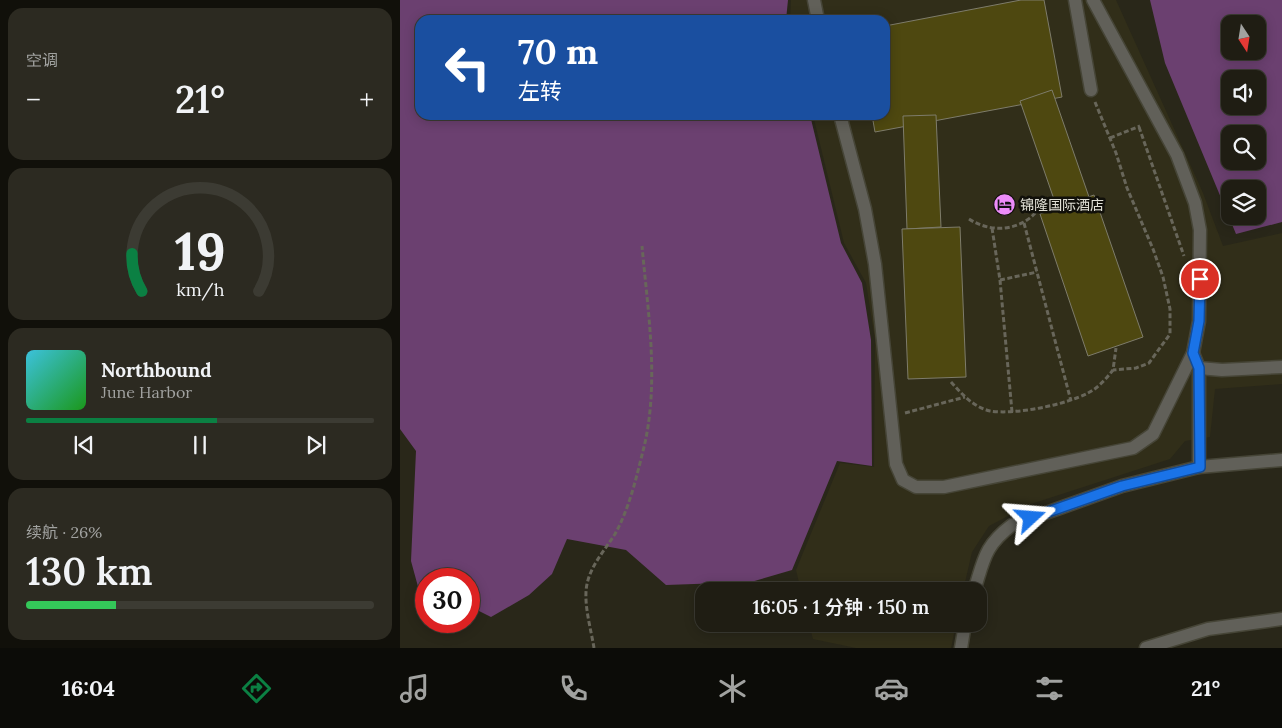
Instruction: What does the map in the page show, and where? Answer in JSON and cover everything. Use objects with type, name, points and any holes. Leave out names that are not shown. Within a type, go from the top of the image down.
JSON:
[{"type":"street","points":[[814,0],[817,15]]},
{"type":"street","points":[[1075,0],[1091,90]]},
{"type":"street","points":[[841,120],[865,209],[875,264],[896,464],[903,480],[916,487],[944,487],[1088,459],[1133,448],[1153,434],[1193,353],[1199,321],[1200,230],[1195,203],[1177,155],[1093,0]]},
{"type":"street","points":[[1193,353],[1199,368],[1200,467]]},
{"type":"street","points":[[1199,368],[1222,370],[1282,367]]},
{"type":"street","points":[[977,582],[986,550],[998,536],[1012,525],[1122,486],[1200,467],[1282,460]]},
{"type":"street","points":[[1146,648],[1208,629],[1282,620]]},
{"type":"street","points":[[961,648],[964,632]]},
{"type":"path","points":[[950,382],[974,404],[989,411],[1012,412],[1071,401],[1089,392],[1114,370],[1136,368],[1149,363],[1161,350],[1170,334],[1170,310],[1163,277],[1154,249],[1127,188],[1091,90]]},
{"type":"path","points":[[1110,138],[1158,120]]},
{"type":"path","points":[[1139,126],[1186,260]]},
{"type":"path","points":[[969,219],[992,228],[1024,224],[1034,216],[1043,202]]},
{"type":"path","points":[[1024,224],[1071,401]]},
{"type":"path","points":[[992,228],[1000,280],[1012,412]]},
{"type":"path","points":[[594,648],[587,602],[587,585],[594,566],[615,533],[627,506],[644,450],[650,401],[650,334],[642,246]]},
{"type":"path","points":[[1000,280],[1036,272]]},
{"type":"path","points":[[1114,370],[1116,348]]},
{"type":"path","points":[[890,416],[965,397]]},
{"type":"shaded area","points":[[400,0],[788,0],[786,15],[415,15],[415,120],[811,120],[841,243],[862,283],[871,340],[872,466],[837,461],[792,570],[751,582],[695,582],[695,584],[666,585],[626,550],[567,539],[552,574],[529,595],[491,617],[480,612],[480,568],[415,568],[415,576],[411,561],[416,451],[400,429]]},
{"type":"shaded area","points":[[791,0],[1116,0],[1203,193],[1223,246],[1282,233],[1282,384],[1215,389],[1210,437],[1185,441],[1170,459],[1031,504],[989,526],[972,552],[965,582],[799,582],[796,570],[840,463],[874,467],[875,340],[866,283],[844,243],[814,120],[890,120],[890,15],[790,15]]},
{"type":"shaded area","points":[[1150,0],[1282,0],[1282,222],[1236,234],[1232,225],[1266,225],[1266,180],[1221,180],[1221,198],[1165,63]]},
{"type":"shaded area","points":[[811,632],[954,632],[951,648],[856,648],[813,639]]},
{"type":"building","points":[[1021,0],[1044,0],[1062,97],[875,132],[873,120],[890,120],[890,25]]},
{"type":"building","points":[[1052,90],[1089,197],[1057,208],[1020,101]]},
{"type":"building","points":[[936,115],[941,227],[907,229],[903,116]]},
{"type":"building","points":[[1094,195],[1143,337],[1088,356],[1040,214]]},
{"type":"building","points":[[960,227],[966,377],[908,379],[902,229]]},
{"type":"place","name":"锦隆国际酒店","points":[[1004,205]]},
{"type":"route","points":[[1031,518],[1122,486],[1200,467],[1199,368],[1193,353],[1199,321],[1200,279]]}]
